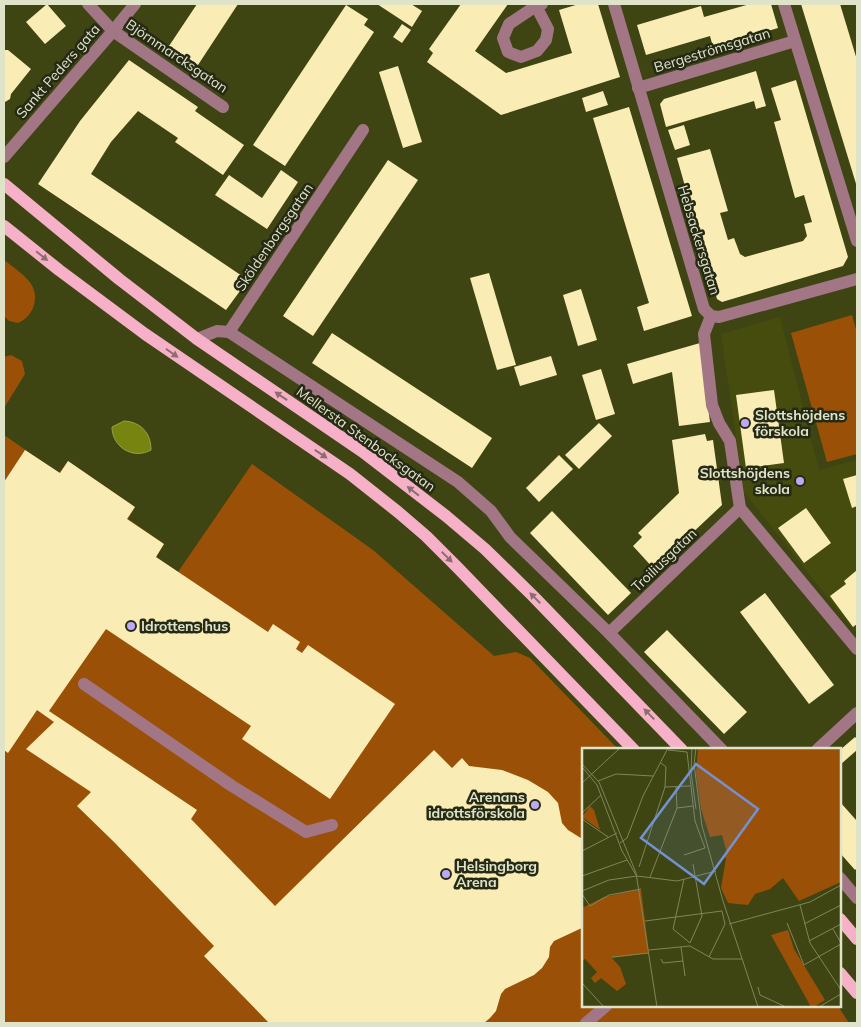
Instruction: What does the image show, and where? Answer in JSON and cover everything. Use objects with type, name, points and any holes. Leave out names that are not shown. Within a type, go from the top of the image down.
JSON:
[{"type":"main road","name":"Mellersta Stenbocksgatan","points":[[4,184],[119,279],[197,339],[363,452],[446,516],[533,596],[680,748]]},
{"type":"main road","points":[[4,226],[59,270],[152,339],[350,474],[398,512],[445,555],[632,748]]},
{"type":"main road","points":[[841,920],[857,939]]},
{"type":"main road","points":[[841,974],[857,993]]},
{"type":"street","name":"Björnmarcksgatan","points":[[88,4],[113,31],[223,106]]},
{"type":"street","name":"Sankt Peders gata","points":[[4,157],[134,4]]},
{"type":"street","name":"Hebsackersgatan","points":[[614,4],[704,310],[710,316],[704,334],[712,405],[719,423],[730,441],[740,508]]},
{"type":"street","points":[[784,4],[857,241]]},
{"type":"street","name":"Bergeströmsgatan","points":[[638,88],[795,41]]},
{"type":"street","name":"Sköldenborgsgatan","points":[[229,332],[363,130]]},
{"type":"street","points":[[710,316],[719,317],[857,279]]},
{"type":"street","points":[[197,339],[217,331],[229,332]]},
{"type":"street","name":"Mellersta Stenbocksgatan","points":[[229,332],[458,482],[491,510],[510,537],[609,633],[720,748]]},
{"type":"street","points":[[740,508],[857,650]]},
{"type":"street","name":"Troiliusgatan","points":[[609,633],[740,508]]},
{"type":"street","points":[[84,684],[232,786],[306,832],[332,825]]},
{"type":"street","points":[[818,748],[857,713]]},
{"type":"street","points":[[841,879],[857,898]]},
{"type":"street","points":[[586,1023],[605,1007]]},
{"type":"shaded area","points":[[4,260],[26,277],[34,292],[35,298],[32,310],[24,320],[18,323],[9,321],[4,316]]},
{"type":"shaded area","points":[[852,315],[857,333],[857,454],[827,462],[791,333]]},
{"type":"shaded area","name":"Slottshöjdens skola","points":[[780,317],[819,470],[857,460],[857,630],[855,632],[744,492],[721,334]]},
{"type":"shaded area","points":[[11,355],[22,361],[25,374],[4,408],[4,357]]},
{"type":"shaded area","points":[[124,421],[140,426],[144,430],[149,438],[151,450],[137,453],[125,450],[120,446],[113,434],[112,427]]},
{"type":"shaded area","points":[[4,435],[59,473],[68,461],[135,507],[128,519],[163,543],[156,557],[178,572],[252,464],[373,550],[494,656],[516,652],[530,658],[617,748],[582,748],[582,1007],[839,1007],[849,1023],[4,1023]]},
{"type":"building","points":[[47,4],[66,26],[45,44],[26,22]]},
{"type":"building","points":[[197,4],[238,4],[198,65],[169,46]]},
{"type":"building","points":[[377,4],[411,4],[422,11],[412,27]]},
{"type":"building","points":[[461,4],[508,4],[475,51],[506,73],[572,53],[559,10],[579,4],[598,4],[620,77],[501,115],[427,62],[433,53],[429,49]]},
{"type":"building","points":[[750,4],[771,4],[778,28],[713,47],[710,36],[646,55],[637,25],[701,6],[704,17]]},
{"type":"building","points":[[801,4],[840,4],[857,60],[857,187]]},
{"type":"building","points":[[346,5],[368,19],[364,25],[374,32],[285,166],[253,145]]},
{"type":"building","points":[[402,24],[411,30],[402,43],[393,37]]},
{"type":"building","points":[[4,50],[8,50],[31,69],[11,94],[10,99],[5,102]]},
{"type":"building","points":[[129,60],[198,107],[195,111],[244,145],[223,175],[175,142],[178,138],[138,111],[111,142],[91,174],[248,280],[226,310],[38,184],[80,121]]},
{"type":"building","points":[[398,66],[422,142],[403,148],[379,72]]},
{"type":"building","points":[[756,71],[766,106],[756,109],[754,101],[666,127],[660,104],[664,99]]},
{"type":"building","points":[[796,80],[848,257],[843,266],[722,302],[717,299],[677,158],[710,149],[728,211],[720,213],[728,240],[734,238],[740,254],[745,257],[803,241],[807,236],[804,224],[812,222],[804,195],[795,198],[774,122],[781,120],[771,88]]},
{"type":"building","points":[[603,91],[608,105],[586,112],[582,98]]},
{"type":"building","points":[[629,107],[692,316],[644,331],[637,307],[649,303],[593,118]]},
{"type":"building","points":[[684,125],[690,145],[675,150],[668,130]]},
{"type":"building","points":[[388,160],[418,180],[313,336],[283,316]]},
{"type":"building","points":[[281,170],[298,182],[267,229],[215,195],[229,175],[262,198]]},
{"type":"building","points":[[489,273],[516,365],[497,370],[470,278]]},
{"type":"building","points":[[581,289],[597,340],[578,346],[563,295]]},
{"type":"building","points":[[332,333],[492,438],[472,468],[312,363]]},
{"type":"building","points":[[700,343],[710,422],[679,426],[672,372],[633,384],[627,364]]},
{"type":"building","points":[[551,356],[557,375],[520,386],[514,367]]},
{"type":"building","points":[[601,369],[615,414],[596,420],[582,375]]},
{"type":"building","points":[[774,390],[784,463],[746,468],[736,395]]},
{"type":"building","points":[[599,423],[612,436],[579,469],[565,455]]},
{"type":"building","points":[[705,434],[707,441],[713,440],[722,505],[654,569],[633,546],[642,537],[638,533],[679,493],[672,440]]},
{"type":"building","name":"Helsingborg Arena","points":[[25,450],[60,473],[68,461],[135,507],[127,519],[164,544],[156,557],[268,632],[273,624],[300,642],[296,649],[302,653],[308,645],[395,704],[330,799],[242,739],[251,726],[106,629],[49,711],[197,810],[191,819],[275,906],[434,750],[452,768],[462,758],[469,766],[502,770],[528,780],[548,792],[558,803],[562,823],[568,830],[582,839],[582,928],[554,941],[550,947],[549,957],[542,968],[534,975],[505,989],[501,994],[496,1011],[484,1023],[269,1023],[204,956],[214,946],[77,806],[91,792],[26,749],[54,722],[37,710],[8,753],[4,750],[4,482]]},
{"type":"building","points":[[559,455],[573,469],[539,502],[526,488]]},
{"type":"building","points":[[857,475],[857,506],[852,508],[843,479]]},
{"type":"building","points":[[806,508],[831,543],[804,563],[778,528]]},
{"type":"building","points":[[552,511],[631,593],[608,615],[530,533]]},
{"type":"building","points":[[857,570],[857,624],[853,627],[830,596],[846,584],[844,581]]},
{"type":"building","points":[[765,593],[834,685],[809,704],[740,612]]},
{"type":"building","points":[[667,630],[747,712],[724,734],[644,652]]},
{"type":"building","points":[[855,737],[857,739],[857,750],[841,764],[841,749]]},
{"type":"building","points":[[841,803],[857,821],[857,868],[855,870],[841,854]]},
{"type":"place","name":"Slottshöjdens förskola","points":[[745,423]]},
{"type":"place","name":"Slottshöjdens skola","points":[[800,481]]},
{"type":"place","name":"Idrottens hus","points":[[131,626]]},
{"type":"place","name":"Arenans idrottsförskola","points":[[535,805]]},
{"type":"place","name":"Helsingborg Arena","points":[[446,874]]}]
